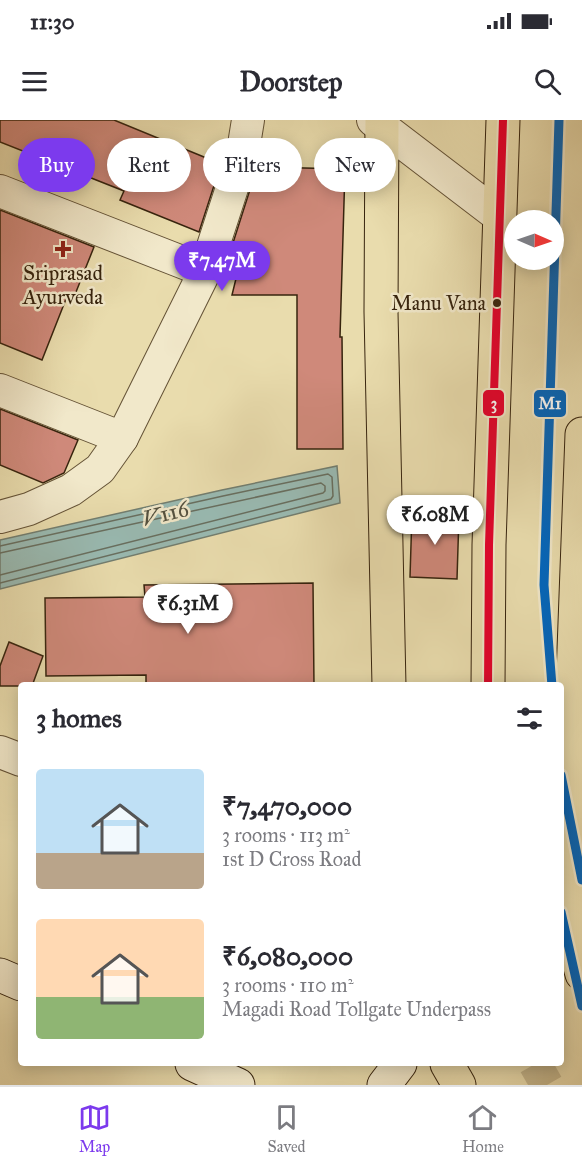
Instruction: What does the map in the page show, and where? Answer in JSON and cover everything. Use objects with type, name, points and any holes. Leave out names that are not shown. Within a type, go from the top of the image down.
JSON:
[{"type":"main road","points":[[488,682],[489,545],[503,120]]},
{"type":"main road","points":[[379,122],[389,682]]},
{"type":"main road","points":[[582,434],[580,540],[566,866],[572,938],[582,974]]},
{"type":"main road","points":[[0,975],[18,983]]},
{"type":"main road","points":[[196,1066],[238,1085]]},
{"type":"main road","points":[[384,1085],[398,1066]]},
{"type":"main road","points":[[448,1066],[459,1085]]},
{"type":"street","points":[[0,517],[29,509],[71,490],[100,469],[122,438],[205,271],[242,157],[248,120]]},
{"type":"street","points":[[379,122],[500,217]]},
{"type":"street","points":[[0,191],[205,271]]},
{"type":"street","points":[[0,390],[122,438]]},
{"type":"street","points":[[0,752],[18,759]]},
{"type":"water","name":"V116","points":[[337,466],[340,503],[0,589],[0,540]]},
{"type":"building","points":[[0,120],[114,120],[158,138],[107,138],[107,184],[95,180],[95,138],[18,138],[18,149],[0,142]]},
{"type":"building","points":[[191,152],[203,157],[203,192],[212,192],[199,232],[120,200],[124,192],[191,192]]},
{"type":"building","points":[[302,168],[314,168],[314,192],[344,192],[340,337],[342,337],[343,449],[297,449],[297,295],[232,295],[243,250],[232,246],[249,192],[302,192]]},
{"type":"building","points":[[0,210],[94,247],[72,302],[66,299],[42,360],[0,343]]},
{"type":"building","points":[[0,409],[78,440],[64,473],[43,483],[0,465]]},
{"type":"building","points":[[412,513],[459,515],[457,579],[410,577]]},
{"type":"building","points":[[313,583],[314,682],[146,682],[146,675],[46,676],[45,598],[145,597],[144,585]]},
{"type":"building","points":[[9,642],[43,656],[33,682],[18,682],[18,686],[0,686],[0,666]]},
{"type":"tunnel","points":[[536,1066],[547,1085]]},
{"type":"transit line","name":"3","points":[[488,682],[489,545],[503,120]]},
{"type":"transit line","name":"M1","points":[[552,682],[544,585],[559,120]]},
{"type":"transit line","name":"M1","points":[[564,790],[582,880]]},
{"type":"transit line","name":"M1","points":[[564,925],[582,1006]]},
{"type":"place","name":"Sriprasad Ayurveda","points":[[63,249]]},
{"type":"place","name":"Manu Vana","points":[[497,303]]}]
